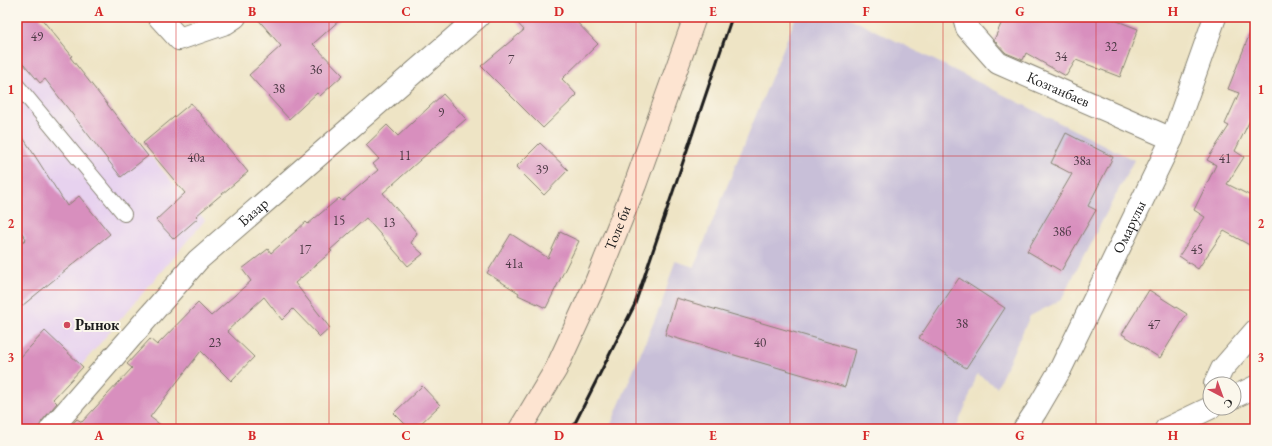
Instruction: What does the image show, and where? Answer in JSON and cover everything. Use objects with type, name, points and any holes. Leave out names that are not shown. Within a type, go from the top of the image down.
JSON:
[{"type":"main road","name":"Толе би","points":[[520,429],[556,369],[596,282],[635,185],[695,17]]},
{"type":"street","points":[[159,17],[179,39],[226,23],[235,17]]},
{"type":"street","name":"Базар","points":[[51,429],[198,260],[478,17]]},
{"type":"street","name":"Козганбаев","points":[[964,17],[967,28],[998,63],[1172,139]]},
{"type":"street","name":"Омарулы","points":[[1024,429],[1060,370],[1172,139],[1215,17]]},
{"type":"street","points":[[1219,376],[1222,369],[1255,331]]},
{"type":"street","points":[[1242,393],[1255,387]]},
{"type":"street","points":[[1166,429],[1202,412]]},
{"type":"lane","points":[[17,85],[124,214]]},
{"type":"shaded area","name":"Рынок","points":[[17,17],[32,17],[205,220],[27,429],[17,429]]},
{"type":"shaded area","points":[[796,17],[848,17],[1134,160],[1061,300],[1030,316],[997,387],[977,374],[956,429],[609,429],[663,300],[675,261],[694,267]]},
{"type":"building","points":[[17,17],[40,17],[72,56],[70,57],[148,156],[121,177],[45,79],[40,83],[17,56]]},
{"type":"building","points":[[256,17],[343,17],[313,44],[343,75],[320,96],[317,93],[289,119],[249,75],[281,46]]},
{"type":"building","points":[[512,17],[572,17],[598,44],[562,79],[577,95],[543,128],[481,66],[524,30]]},
{"type":"building","points":[[1004,17],[1107,17],[1138,29],[1120,77],[1076,60],[1066,76],[1026,53],[1023,60],[1006,53],[994,40]]},
{"type":"building","points":[[1254,23],[1255,110],[1235,151],[1244,157],[1227,184],[1255,198],[1255,248],[1224,231],[1198,269],[1179,256],[1205,217],[1194,210],[1216,165],[1207,160],[1229,126],[1225,124],[1239,93],[1228,89]]},
{"type":"building","points":[[443,94],[466,119],[383,193],[417,233],[411,243],[423,254],[408,266],[366,218],[330,250],[332,251],[295,283],[330,328],[320,337],[293,309],[282,320],[264,297],[227,331],[254,357],[231,381],[201,351],[150,417],[166,429],[68,429],[77,419],[82,422],[132,368],[127,364],[150,339],[157,345],[198,303],[211,316],[251,281],[242,269],[268,249],[271,253],[306,222],[308,224],[339,198],[342,201],[378,170],[373,164],[379,159],[366,145],[387,125],[398,136]]},
{"type":"building","points":[[191,103],[248,172],[196,216],[198,218],[174,239],[156,220],[185,193],[143,143]]},
{"type":"building","points":[[17,128],[67,206],[79,196],[110,234],[17,310],[17,247],[26,239],[17,225]]},
{"type":"building","points":[[1066,133],[1113,157],[1088,206],[1096,210],[1061,271],[1027,251],[1072,174],[1051,163]]},
{"type":"building","points":[[540,143],[568,170],[544,195],[516,167]]},
{"type":"building","points":[[560,232],[579,241],[546,308],[518,295],[519,293],[487,273],[511,234],[548,258]]},
{"type":"building","points":[[959,278],[1005,308],[966,368],[919,338]]},
{"type":"building","points":[[1149,290],[1187,314],[1160,358],[1122,334]]},
{"type":"building","points":[[676,298],[855,350],[845,387],[665,335]]},
{"type":"building","points":[[45,331],[83,367],[53,399],[57,403],[42,421],[39,429],[17,429],[17,361]]},
{"type":"building","points":[[422,386],[440,405],[415,429],[410,429],[394,413]]},
{"type":"railway","points":[[572,429],[635,304],[732,17]]},
{"type":"place","name":"Рынок","points":[[67,325]]}]
